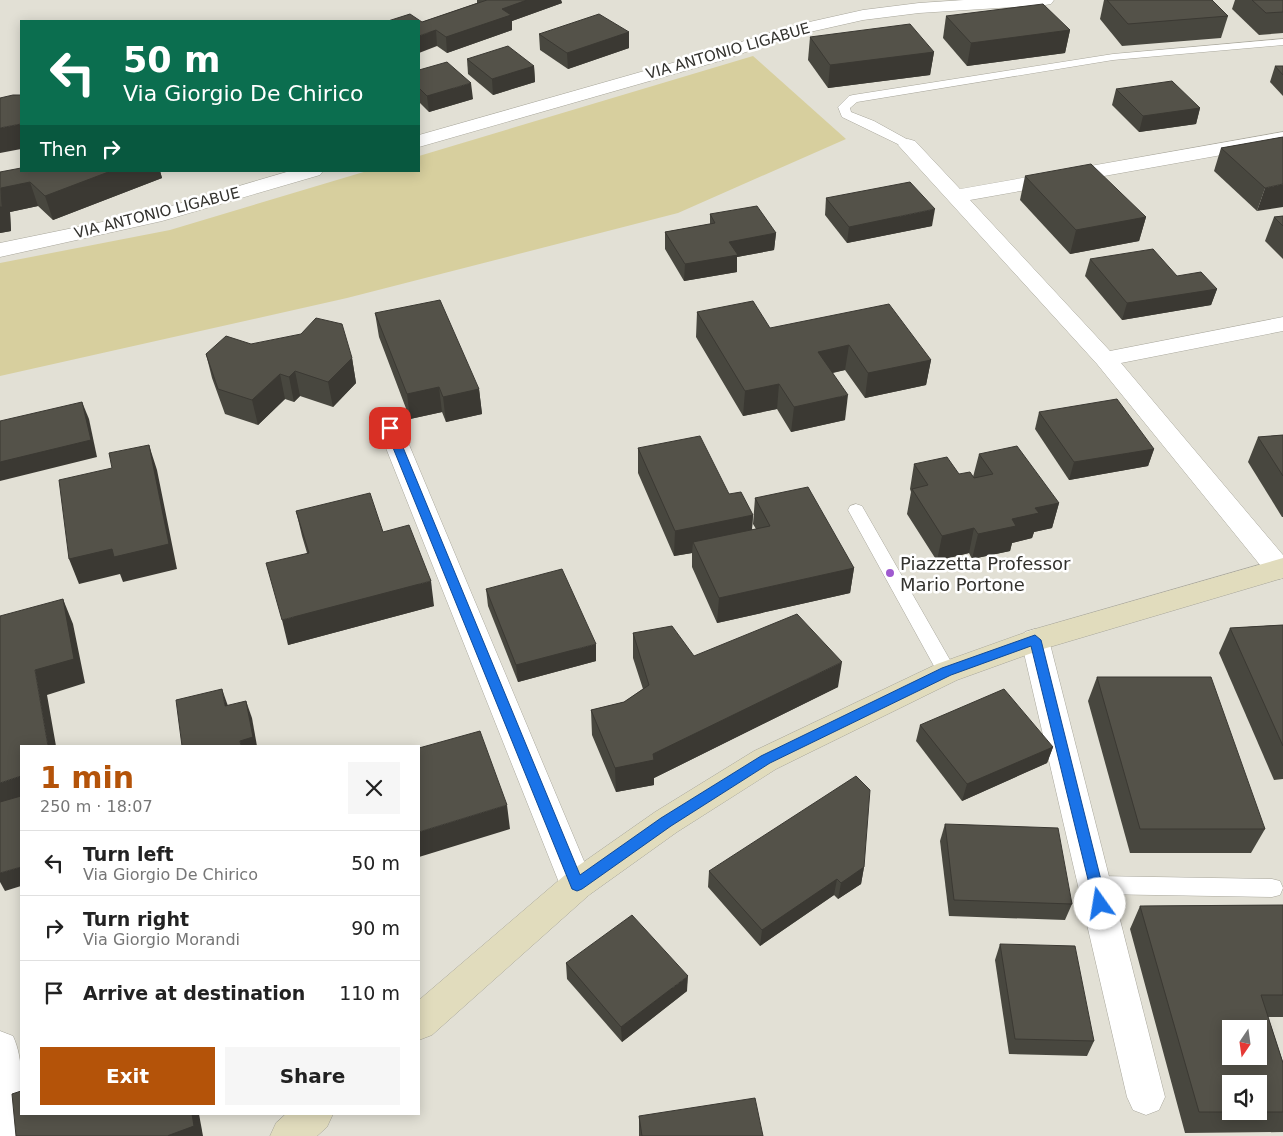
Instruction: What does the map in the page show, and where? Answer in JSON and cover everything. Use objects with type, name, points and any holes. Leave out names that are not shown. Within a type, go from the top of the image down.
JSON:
[{"type":"main road","points":[[420,1022],[577,885],[666,822],[765,760],[947,672],[1035,640],[1281,568]]},
{"type":"main road","points":[[289,1136],[313,1115]]},
{"type":"street","name":"VIA ANTONIO LIGABUE","points":[[420,141],[716,56],[796,30],[863,15],[920,8],[1045,0]]},
{"type":"street","points":[[956,196],[1283,138]]},
{"type":"street","points":[[908,145],[1105,359],[1281,568]]},
{"type":"street","name":"VIA ANTONIO LIGABUE","points":[[0,250],[155,216],[309,172]]},
{"type":"street","points":[[1105,359],[1283,324]]},
{"type":"street","points":[[390,428],[577,885]]},
{"type":"street","points":[[1035,640],[1146,1096]]},
{"type":"street","points":[[0,1048],[10,1136]]},
{"type":"lane","points":[[908,145],[870,124],[846,114],[844,107],[853,98],[1113,57],[1283,42]]},
{"type":"lane","points":[[856,510],[947,672]]},
{"type":"lane","points":[[1096,885],[1272,888]]},
{"type":"shaded area","points":[[753,56],[846,139],[678,213],[347,298],[0,376],[0,263],[170,230],[364,172],[420,172],[420,156]]},
{"type":"building","points":[[487,0],[527,0],[502,9],[511,15],[446,37],[436,30],[420,36],[420,21],[422,22]]},
{"type":"building","points":[[1107,0],[1212,0],[1228,16],[1128,24]]},
{"type":"building","points":[[1252,0],[1283,0],[1283,12],[1266,13]]},
{"type":"building","points":[[1043,4],[1070,30],[971,43],[946,16]]},
{"type":"building","points":[[410,14],[419,20],[391,20]]},
{"type":"building","points":[[599,14],[629,32],[567,53],[539,34]]},
{"type":"building","points":[[910,24],[934,52],[830,65],[810,37]]},
{"type":"building","points":[[508,46],[534,66],[492,79],[467,59]]},
{"type":"building","points":[[447,62],[471,83],[427,96],[420,89],[420,70]]},
{"type":"building","points":[[1275,66],[1283,66],[1283,75]]},
{"type":"building","points":[[1172,81],[1200,108],[1143,116],[1116,89]]},
{"type":"building","points":[[20,95],[20,124],[0,128],[0,98]]},
{"type":"building","points":[[1283,137],[1283,184],[1265,188],[1221,148]]},
{"type":"building","points":[[1091,164],[1146,217],[1076,230],[1025,176]]},
{"type":"building","points":[[20,168],[20,172],[108,172],[45,196],[30,182],[1,188],[2,207],[0,207],[0,172]]},
{"type":"building","points":[[910,182],[935,209],[849,227],[826,198]]},
{"type":"building","points":[[757,206],[776,233],[729,242],[738,255],[685,264],[665,232],[715,223],[710,214]]},
{"type":"building","points":[[1283,216],[1283,226],[1274,217]]},
{"type":"building","points":[[1153,249],[1177,276],[1201,272],[1217,289],[1127,303],[1090,259]]},
{"type":"building","points":[[440,300],[479,389],[443,397],[439,387],[407,394],[375,313]]},
{"type":"building","points":[[753,301],[770,328],[889,304],[931,360],[868,373],[849,345],[818,352],[848,395],[794,407],[779,384],[745,391],[697,312]]},
{"type":"building","points":[[316,318],[342,324],[352,358],[328,382],[295,371],[289,377],[280,374],[252,400],[218,389],[206,354],[226,336],[251,344],[301,334]]},
{"type":"building","points":[[1117,399],[1154,449],[1074,462],[1039,412]]},
{"type":"building","points":[[82,402],[91,440],[0,462],[0,421]]},
{"type":"building","points":[[1283,435],[1283,476],[1258,437]]},
{"type":"building","points":[[700,436],[729,494],[741,492],[753,515],[675,531],[638,448]]},
{"type":"building","points":[[149,445],[169,544],[114,557],[112,549],[69,559],[59,480],[112,468],[109,453]]},
{"type":"building","points":[[1017,446],[1059,503],[1035,508],[1039,513],[1012,519],[1016,526],[978,534],[974,528],[942,536],[912,489],[928,485],[914,464],[947,457],[959,474],[970,472],[974,478],[993,474],[979,454]]},
{"type":"building","points":[[808,487],[854,568],[719,598],[693,542],[770,526],[755,498]]},
{"type":"building","points":[[370,493],[383,532],[409,525],[431,581],[282,620],[266,563],[309,553],[296,511]]},
{"type":"building","points":[[562,569],[596,644],[516,665],[486,589]]},
{"type":"building","points":[[63,599],[74,659],[35,670],[48,745],[20,745],[20,776],[0,783],[0,616]]},
{"type":"building","points":[[797,614],[842,662],[653,754],[654,760],[615,768],[591,710],[624,702],[649,685],[633,633],[672,626],[694,656]]},
{"type":"building","points":[[1283,625],[1283,746],[1230,628]]},
{"type":"building","points":[[1097,677],[1211,677],[1265,829],[1140,829]]},
{"type":"building","points":[[222,689],[225,706],[246,701],[253,737],[240,741],[241,745],[182,745],[176,700]]},
{"type":"building","points":[[1004,689],[1053,747],[967,784],[920,725]]},
{"type":"building","points":[[480,731],[507,805],[420,832],[420,748]]},
{"type":"building","points":[[856,776],[870,790],[864,867],[841,883],[837,879],[762,930],[709,871]]},
{"type":"building","points":[[20,796],[20,867],[0,873],[0,802]]},
{"type":"building","points":[[945,824],[1058,828],[1072,904],[954,900]]},
{"type":"building","points":[[1283,905],[1283,995],[1261,995],[1283,1063],[1283,1112],[1267,1112],[1267,1075],[1222,1075],[1222,1112],[1199,1112],[1140,906]]},
{"type":"building","points":[[632,915],[688,976],[621,1027],[566,963]]},
{"type":"building","points":[[1000,944],[1075,946],[1094,1041],[1015,1039]]},
{"type":"building","points":[[20,1091],[20,1115],[192,1115],[194,1126],[167,1136],[16,1136],[12,1094]]},
{"type":"building","points":[[755,1098],[763,1136],[642,1136],[639,1116]]},
{"type":"place","name":"Piazzetta Professor Mario Portone","points":[[890,573]]},
{"type":"route","points":[[390,428],[577,885],[666,822],[765,760],[947,672],[1035,640],[1100,904]]}]
